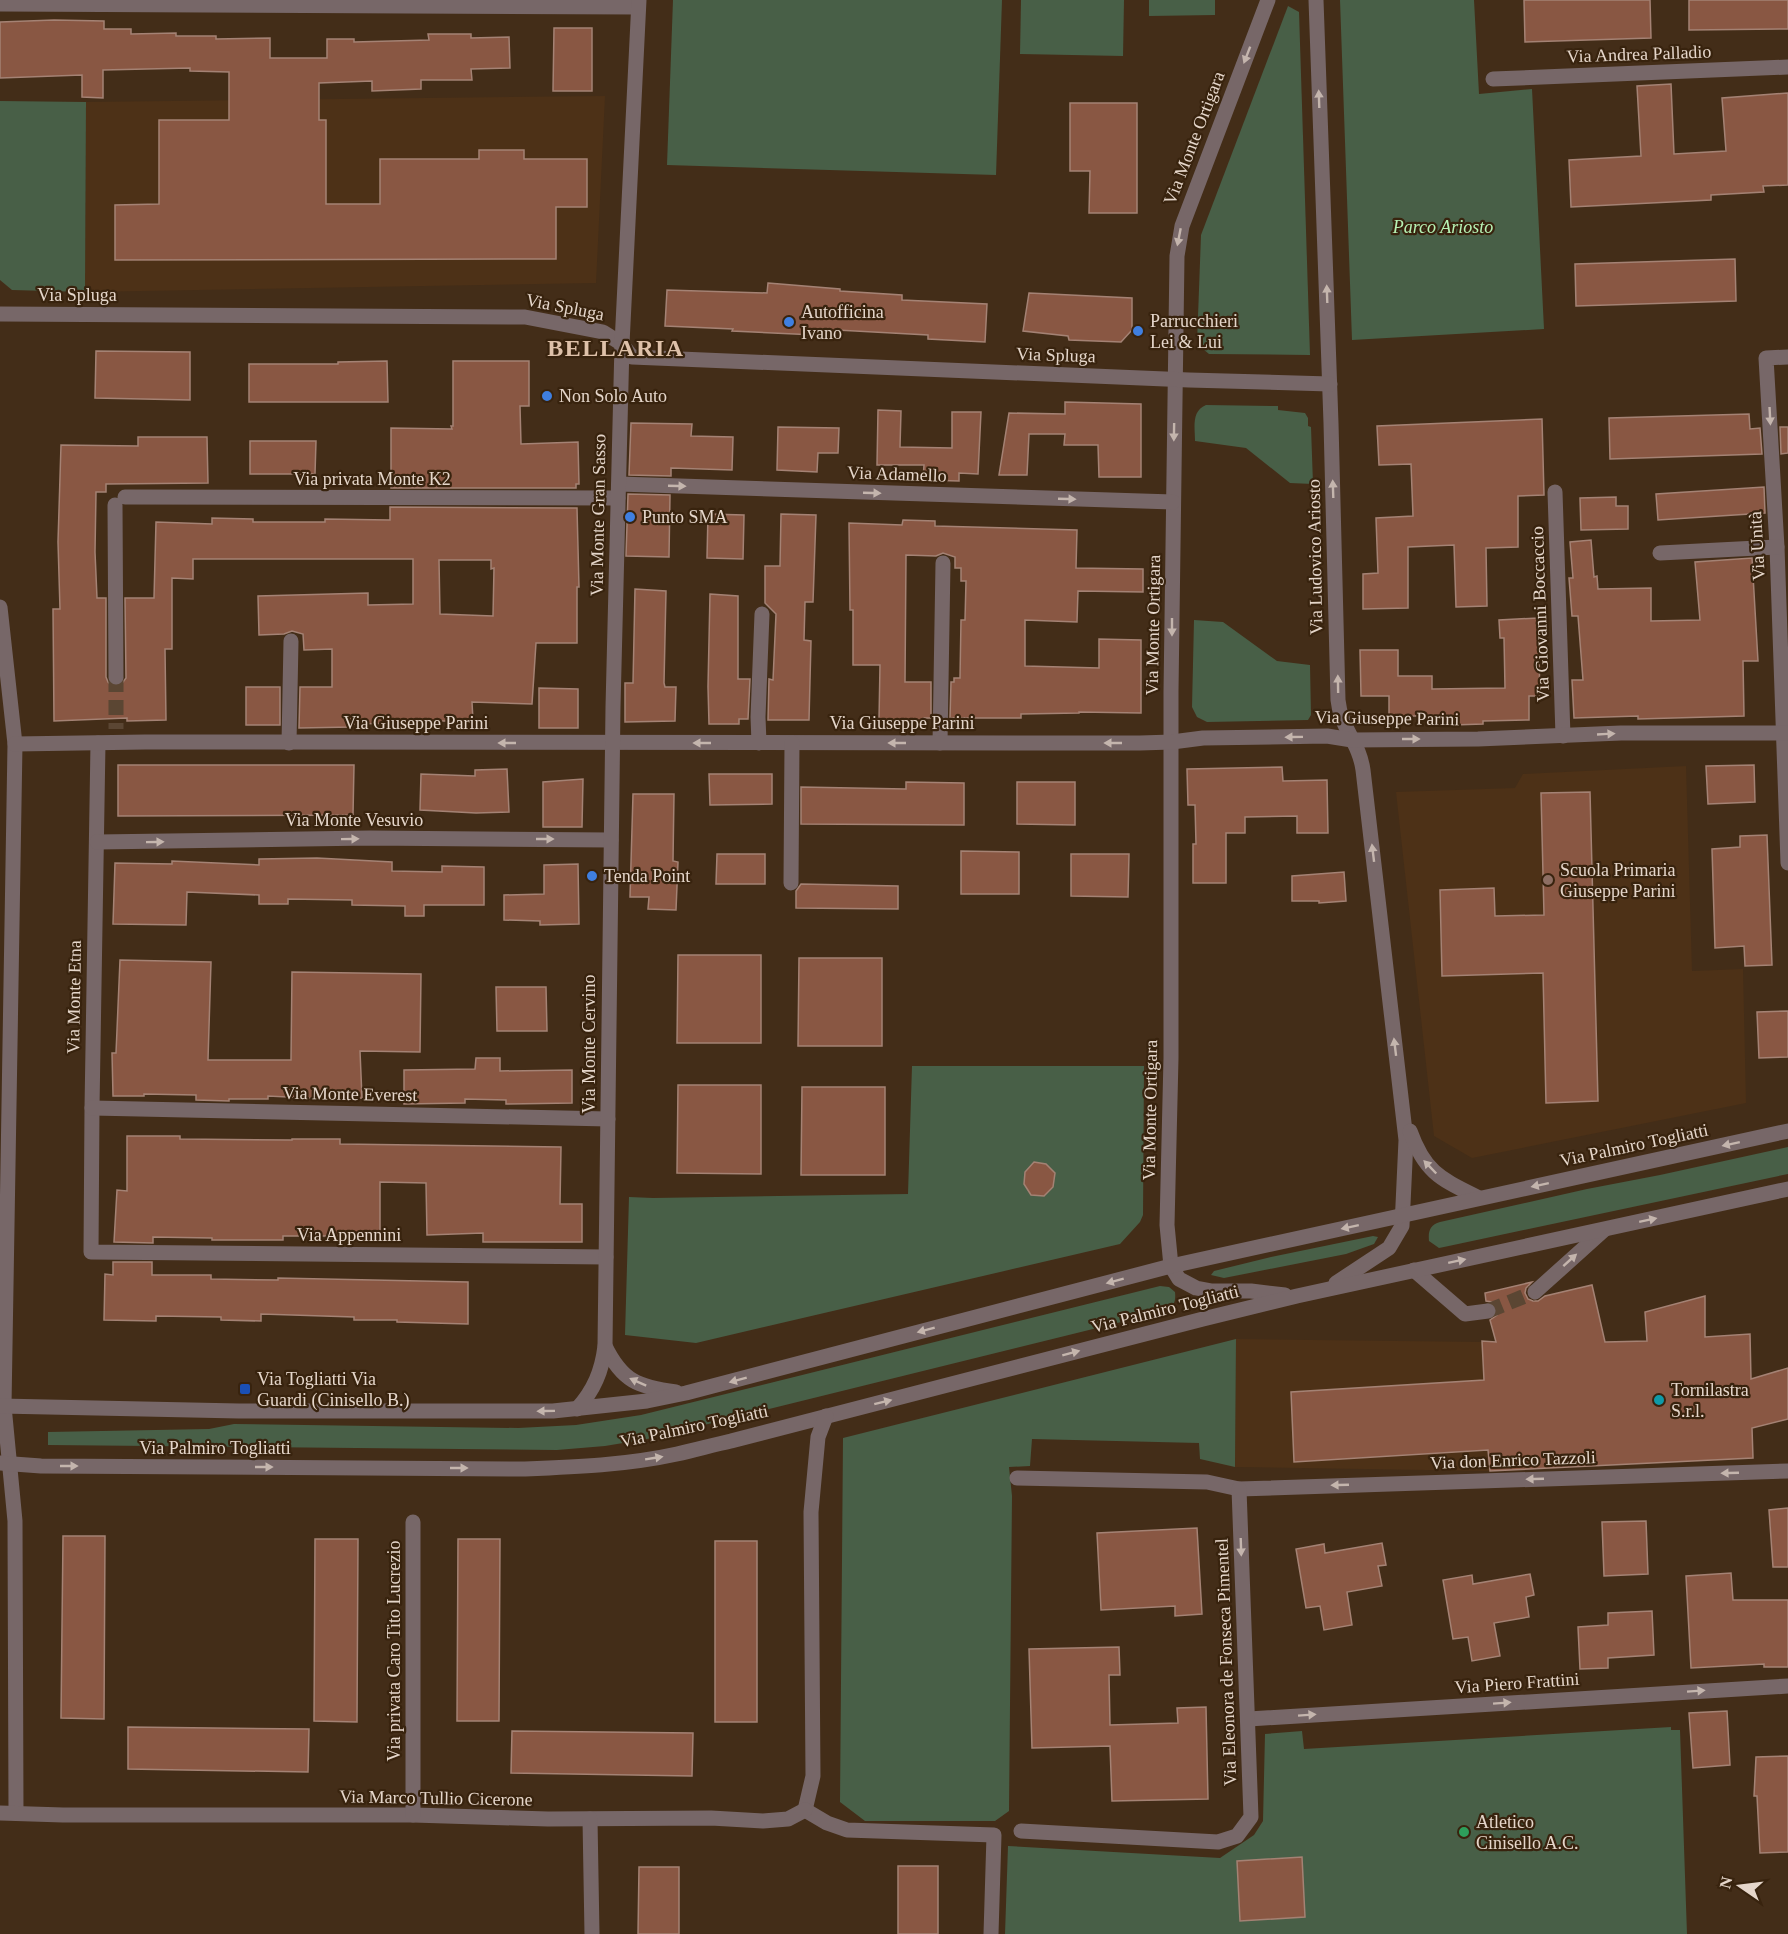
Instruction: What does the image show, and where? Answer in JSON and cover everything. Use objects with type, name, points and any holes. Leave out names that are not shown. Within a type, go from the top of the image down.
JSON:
[{"type":"street","name":"Via Monte Ortigara","points":[[1171,1266],[1167,1225],[1171,1058],[1173,502],[1178,241],[1268,0]]},
{"type":"street","name":"Via Ludovico Ariosto","points":[[1316,0],[1330,384],[1338,700],[1343,724],[1359,752],[1363,770],[1407,1154],[1402,1226],[1389,1248],[1329,1289]]},
{"type":"street","points":[[0,4],[638,3]]},
{"type":"street","name":"Via Monte Gran Sasso","points":[[613,743],[622,345],[638,3]]},
{"type":"street","name":"Via Andrea Palladio","points":[[1493,79],[1788,67]]},
{"type":"street","name":"Via Spluga","points":[[0,314],[525,317],[603,332],[622,345],[632,357],[1175,380],[1330,384]]},
{"type":"street","name":"Via Unità","points":[[1788,357],[1766,358],[1777,547],[1788,863]]},
{"type":"street","name":"Via privata Monte K2","points":[[116,677],[120,501],[618,491]]},
{"type":"street","name":"Via Adamello","points":[[618,491],[1173,502]]},
{"type":"street","name":"Via Giovanni Boccaccio","points":[[1555,492],[1563,736]]},
{"type":"street","points":[[1660,552],[1777,547]]},
{"type":"street","points":[[940,743],[943,563]]},
{"type":"street","name":"Via Marco Tullio Cicerone","points":[[0,607],[15,744],[6,908],[2,1406],[5,1464],[15,1521],[8,1813],[413,1815],[590,1819],[711,1818],[763,1821],[788,1819],[805,1810]]},
{"type":"street","points":[[759,743],[762,614]]},
{"type":"street","points":[[290,743],[291,641]]},
{"type":"street","name":"Via Giuseppe Parini","points":[[15,744],[98,743],[116,736],[290,743],[940,743],[1172,742],[1203,738],[1327,736],[1352,740],[1478,739],[1621,733],[1785,733]]},
{"type":"street","name":"Via Monte Etna","points":[[91,1252],[98,743]]},
{"type":"street","name":"Via Monte Cervino","points":[[577,1409],[596,1383],[603,1363],[605,1346],[613,743]]},
{"type":"street","points":[[791,883],[792,743]]},
{"type":"street","name":"Via Monte Vesuvio","points":[[97,842],[370,838],[611,840]]},
{"type":"street","name":"Via Ludovico Ariosto","points":[[1402,1105],[1425,1164],[1446,1182],[1479,1198]]},
{"type":"street","name":"Via Monte Everest","points":[[92,1108],[608,1119]]},
{"type":"street","name":"Via Palmiro Togliatti","points":[[2,1406],[239,1411],[526,1412],[646,1401],[686,1393],[1171,1266],[1788,1131]]},
{"type":"street","name":"Via Palmiro Togliatti","points":[[5,1464],[135,1467],[559,1468],[675,1454],[1297,1296],[1788,1189]]},
{"type":"street","points":[[1535,1292],[1605,1229]]},
{"type":"street","name":"Via Appennini","points":[[91,1252],[606,1257]]},
{"type":"street","name":"Via Palmiro Togliatti","points":[[1171,1266],[1174,1274],[1184,1282],[1204,1290],[1251,1291],[1297,1296]]},
{"type":"street","points":[[1414,1270],[1466,1314],[1488,1311]]},
{"type":"street","points":[[605,1346],[617,1368],[628,1378],[648,1387],[686,1393]]},
{"type":"street","points":[[826,1416],[818,1437],[811,1512],[813,1776],[805,1810],[827,1823],[847,1830],[994,1835],[991,1934]]},
{"type":"street","name":"Via don Enrico Tazzoli","points":[[1239,1489],[1788,1471]]},
{"type":"street","points":[[1017,1478],[1207,1482],[1239,1489]]},
{"type":"street","name":"Via Eleonora de Fonseca Pimentel","points":[[1021,1831],[1218,1842],[1237,1836],[1251,1817],[1239,1489]]},
{"type":"street","name":"Via privata Caro Tito Lucrezio","points":[[413,1522],[413,1815]]},
{"type":"street","name":"Via Piero Frattini","points":[[1249,1719],[1788,1686]]},
{"type":"street","points":[[590,1819],[592,1934]]},
{"type":"shaded area","points":[[605,96],[596,283],[85,292],[86,102]]},
{"type":"shaded area","name":"Scuola Primaria Giuseppe Parini","points":[[1686,766],[1692,971],[1743,969],[1746,1103],[1472,1158],[1434,1136],[1396,792],[1515,788],[1523,774]]},
{"type":"shaded area","points":[[1750,1334],[1753,1458],[1490,1471],[1235,1467],[1236,1339],[1562,1343],[1647,1341]]},
{"type":"green space","points":[[673,0],[1002,0],[996,175],[667,165]]},
{"type":"green space","points":[[1021,0],[1124,0],[1123,56],[1020,54]]},
{"type":"green space","points":[[1149,0],[1215,0],[1215,15],[1149,16]]},
{"type":"green space","name":"Parco Ariosto","points":[[1340,0],[1474,0],[1479,94],[1532,89],[1544,329],[1352,340]]},
{"type":"green space","points":[[1288,6],[1299,12],[1310,355],[1209,354],[1197,344],[1201,235]]},
{"type":"green space","points":[[0,101],[86,102],[85,292],[12,290],[0,280]]},
{"type":"green space","points":[[1206,405],[1278,406],[1278,410],[1305,413],[1308,426],[1311,427],[1313,484],[1290,483],[1246,448],[1195,441],[1196,416],[1198,411]]},
{"type":"green space","points":[[1194,620],[1223,622],[1277,661],[1310,665],[1311,715],[1308,720],[1207,722],[1197,717],[1192,707]]},
{"type":"green space","points":[[912,1066],[1144,1066],[1143,1215],[1140,1222],[1120,1244],[696,1343],[625,1335],[629,1197],[908,1194]]},
{"type":"green space","points":[[1788,1147],[1788,1174],[1439,1248],[1429,1241],[1430,1229],[1440,1222]]},
{"type":"green space","points":[[1373,1236],[1378,1237],[1374,1244],[1346,1254],[1224,1278],[1211,1275],[1214,1271],[1271,1257]]},
{"type":"green space","points":[[1160,1286],[1169,1287],[1175,1292],[1174,1303],[1166,1311],[647,1439],[605,1446],[557,1450],[48,1445],[48,1432],[209,1429],[234,1424],[518,1428],[576,1425],[641,1415]]},
{"type":"green space","points":[[1236,1339],[1235,1467],[1200,1459],[1199,1443],[1032,1439],[1030,1466],[1009,1467],[1012,1496],[1009,1811],[995,1821],[865,1821],[840,1802],[843,1438]]},
{"type":"green space","name":"Atletico Cinisello A.C.","points":[[1671,1727],[1671,1730],[1680,1730],[1687,1934],[1005,1934],[1008,1846],[1220,1858],[1254,1835],[1263,1821],[1265,1734],[1302,1731],[1304,1749]]},
{"type":"building","points":[[1524,0],[1650,0],[1651,38],[1525,42]]},
{"type":"building","points":[[1689,0],[1788,0],[1788,29],[1689,30]]},
{"type":"building","points":[[104,21],[104,29],[131,29],[131,34],[176,33],[176,36],[216,36],[216,39],[270,38],[270,58],[327,58],[327,39],[354,39],[354,42],[429,40],[428,34],[471,34],[471,38],[509,37],[510,68],[471,69],[472,80],[421,80],[421,89],[372,91],[372,81],[319,83],[319,120],[326,120],[326,204],[380,204],[380,159],[479,159],[479,150],[524,150],[524,159],[587,159],[587,207],[556,207],[556,259],[115,260],[115,205],[159,204],[159,120],[229,120],[229,72],[190,71],[190,68],[103,70],[103,98],[82,97],[82,75],[0,78],[0,22]]},
{"type":"building","points":[[554,28],[592,28],[592,91],[553,91]]},
{"type":"building","points":[[1671,84],[1674,154],[1726,151],[1722,98],[1788,93],[1788,185],[1763,186],[1764,192],[1711,195],[1711,200],[1571,207],[1569,160],[1641,156],[1637,86]]},
{"type":"building","points":[[1070,103],[1137,103],[1137,213],[1089,213],[1090,171],[1070,171]]},
{"type":"building","points":[[1735,259],[1736,301],[1576,306],[1575,264]]},
{"type":"building","points":[[768,283],[902,295],[902,300],[987,304],[985,342],[928,339],[928,335],[837,330],[837,336],[665,326],[667,290],[767,293]]},
{"type":"building","points":[[1029,293],[1132,298],[1132,330],[1121,342],[1069,340],[1068,336],[1023,331]]},
{"type":"building","points":[[96,351],[190,352],[190,400],[95,398]]},
{"type":"building","points":[[387,361],[388,402],[249,402],[249,364],[338,364],[338,362]]},
{"type":"building","points":[[453,361],[529,361],[529,406],[520,406],[521,444],[578,442],[579,484],[576,484],[576,488],[391,488],[391,428],[452,429]]},
{"type":"building","points":[[1065,402],[1141,404],[1141,477],[1099,477],[1098,445],[1064,445],[1065,434],[1029,434],[1027,475],[999,475],[1009,413],[1065,414]]},
{"type":"building","points":[[878,410],[901,411],[900,447],[952,448],[952,412],[981,412],[978,474],[959,473],[959,481],[923,480],[924,465],[877,465]]},
{"type":"building","points":[[1749,414],[1750,429],[1760,428],[1762,454],[1610,459],[1609,418]]},
{"type":"building","points":[[1542,419],[1544,495],[1518,496],[1518,547],[1486,548],[1487,606],[1456,607],[1454,545],[1408,547],[1408,608],[1363,609],[1363,574],[1378,573],[1376,518],[1413,516],[1411,464],[1379,465],[1377,426]]},
{"type":"building","points":[[631,423],[692,424],[691,436],[733,437],[732,470],[671,468],[671,476],[629,475]]},
{"type":"building","points":[[778,427],[839,428],[838,453],[818,453],[817,472],[777,470]]},
{"type":"building","points":[[1780,427],[1788,427],[1788,453],[1781,454]]},
{"type":"building","points":[[138,437],[207,437],[208,483],[106,484],[106,492],[96,492],[97,598],[106,598],[106,677],[112,686],[120,686],[126,678],[125,598],[154,598],[156,522],[212,524],[212,518],[253,519],[253,522],[325,522],[325,519],[390,520],[390,507],[577,508],[579,587],[577,587],[577,643],[536,643],[532,704],[472,702],[473,721],[403,721],[403,723],[352,724],[352,727],[299,728],[300,687],[332,687],[332,649],[304,650],[303,634],[292,631],[284,634],[259,635],[258,596],[368,593],[368,605],[413,604],[413,559],[193,559],[193,579],[172,578],[172,649],[165,649],[166,720],[127,721],[127,718],[54,721],[53,609],[60,609],[58,542],[61,445],[138,446]],"holes":[[[439,560],[491,560],[491,569],[494,568],[493,616],[440,614]]]},
{"type":"building","points":[[250,441],[316,441],[315,474],[250,474]]},
{"type":"building","points":[[1764,487],[1765,513],[1658,520],[1656,494]]},
{"type":"building","points":[[628,494],[670,495],[669,557],[626,556]]},
{"type":"building","points":[[1616,497],[1616,506],[1628,506],[1628,529],[1581,530],[1580,498]]},
{"type":"building","points":[[708,514],[744,515],[743,559],[707,558]]},
{"type":"building","points":[[781,514],[816,515],[813,602],[805,602],[804,640],[811,641],[809,720],[768,720],[769,679],[773,680],[776,614],[765,603],[765,566],[780,566]]},
{"type":"building","points":[[903,520],[935,521],[935,526],[1077,530],[1076,568],[1143,569],[1143,592],[1078,591],[1077,622],[1025,620],[1025,666],[1099,668],[1099,639],[1141,640],[1141,713],[1079,712],[1021,714],[1021,718],[950,718],[951,682],[954,682],[954,678],[960,678],[961,620],[965,620],[966,581],[961,581],[961,568],[955,568],[955,557],[943,553],[936,556],[906,555],[905,682],[931,682],[931,718],[924,718],[924,721],[879,720],[880,665],[853,665],[849,523],[902,525]]},
{"type":"building","points":[[1591,540],[1594,577],[1597,576],[1598,589],[1651,588],[1651,621],[1700,620],[1695,562],[1752,558],[1758,661],[1743,661],[1744,716],[1574,718],[1572,680],[1583,680],[1578,616],[1572,616],[1569,578],[1573,578],[1570,542]]},
{"type":"building","points":[[635,589],[666,591],[664,683],[665,687],[676,687],[675,721],[625,722],[625,683],[633,683]]},
{"type":"building","points":[[710,594],[738,596],[738,679],[750,679],[748,719],[739,719],[739,724],[709,724]]},
{"type":"building","points":[[1538,618],[1540,696],[1529,696],[1529,720],[1483,721],[1483,724],[1453,725],[1452,716],[1389,716],[1389,696],[1361,696],[1360,650],[1398,650],[1398,676],[1432,676],[1432,689],[1505,688],[1504,638],[1500,638],[1499,620]]},
{"type":"building","points":[[246,687],[280,687],[280,725],[246,725]]},
{"type":"building","points":[[539,688],[578,689],[578,728],[539,728]]},
{"type":"building","points":[[118,765],[354,765],[353,815],[118,816]]},
{"type":"building","points":[[1754,765],[1755,802],[1708,804],[1706,766]]},
{"type":"building","points":[[1282,767],[1283,781],[1327,780],[1328,833],[1297,833],[1297,816],[1245,817],[1245,833],[1226,833],[1226,883],[1193,883],[1193,844],[1196,844],[1195,805],[1188,805],[1187,769]]},
{"type":"building","points":[[507,769],[509,812],[420,810],[421,774],[475,776],[475,770]]},
{"type":"building","points":[[709,774],[772,774],[772,804],[710,805]]},
{"type":"building","points":[[583,779],[582,827],[543,827],[543,782]]},
{"type":"building","points":[[906,782],[964,783],[964,825],[801,824],[801,787],[906,789]]},
{"type":"building","points":[[1017,782],[1075,782],[1075,825],[1017,824]]},
{"type":"building","points":[[1590,792],[1598,1101],[1546,1103],[1543,973],[1442,976],[1440,890],[1494,888],[1495,916],[1544,915],[1541,793]]},
{"type":"building","points":[[633,794],[674,794],[673,861],[678,862],[676,910],[648,909],[649,897],[630,897]]},
{"type":"building","points":[[1767,835],[1772,965],[1745,966],[1744,946],[1715,948],[1712,849],[1740,847],[1740,836]]},
{"type":"building","points":[[961,851],[1019,852],[1019,894],[961,894]]},
{"type":"building","points":[[717,854],[765,854],[765,884],[716,884]]},
{"type":"building","points":[[1071,854],[1129,854],[1128,897],[1071,896]]},
{"type":"building","points":[[317,858],[392,862],[392,871],[442,872],[442,866],[484,867],[484,905],[424,905],[424,916],[405,916],[405,906],[352,905],[352,900],[288,899],[288,904],[259,904],[259,895],[187,892],[186,925],[113,924],[115,863],[172,864],[172,861],[259,865],[259,859]]},
{"type":"building","points":[[578,864],[579,924],[540,925],[540,921],[504,920],[504,895],[544,894],[544,865]]},
{"type":"building","points":[[1344,872],[1346,901],[1319,903],[1319,901],[1292,901],[1292,876]]},
{"type":"building","points":[[801,884],[898,886],[898,909],[796,908],[796,891]]},
{"type":"building","points":[[678,955],[761,955],[761,1043],[677,1043]]},
{"type":"building","points":[[799,958],[882,958],[882,1046],[798,1046]]},
{"type":"building","points":[[120,960],[211,962],[208,1060],[291,1060],[292,972],[421,974],[420,1052],[360,1051],[362,1098],[268,1096],[268,1099],[229,1099],[229,1101],[196,1100],[196,1095],[113,1096],[112,1053],[116,1053]]},
{"type":"building","points":[[496,987],[546,987],[547,1031],[497,1031]]},
{"type":"building","points":[[1788,1011],[1788,1057],[1759,1058],[1757,1012]]},
{"type":"building","points":[[476,1058],[500,1058],[500,1071],[572,1070],[572,1103],[506,1104],[506,1100],[465,1099],[465,1103],[404,1104],[404,1070],[475,1069]]},
{"type":"building","points":[[678,1085],[761,1085],[761,1174],[677,1173]]},
{"type":"building","points":[[802,1087],[885,1087],[885,1175],[801,1175]]},
{"type":"building","points":[[127,1136],[180,1136],[180,1139],[340,1139],[340,1144],[561,1147],[560,1204],[582,1204],[582,1242],[483,1242],[483,1233],[427,1235],[426,1183],[380,1182],[380,1236],[283,1236],[283,1240],[153,1237],[153,1243],[114,1242],[117,1190],[127,1191]]},
{"type":"building","points":[[1034,1162],[1046,1164],[1055,1173],[1053,1187],[1044,1196],[1031,1195],[1024,1184],[1025,1172]]},
{"type":"building","points":[[113,1262],[152,1262],[152,1275],[211,1275],[211,1279],[468,1282],[468,1324],[261,1314],[261,1321],[221,1320],[221,1317],[156,1316],[156,1321],[104,1320],[105,1274],[113,1275]]},
{"type":"building","points":[[1532,1282],[1526,1288],[1525,1293],[1528,1299],[1533,1301],[1592,1285],[1605,1342],[1647,1341],[1645,1312],[1705,1296],[1705,1337],[1750,1334],[1751,1379],[1788,1368],[1788,1419],[1752,1428],[1753,1458],[1490,1471],[1488,1450],[1294,1462],[1291,1392],[1484,1380],[1482,1341],[1496,1342],[1490,1320],[1497,1315],[1498,1310],[1492,1302],[1486,1301],[1485,1293]]},
{"type":"building","points":[[1788,1508],[1788,1567],[1773,1567],[1769,1510]]},
{"type":"building","points":[[1646,1521],[1648,1574],[1604,1576],[1602,1522]]},
{"type":"building","points":[[1197,1528],[1202,1614],[1175,1616],[1175,1606],[1101,1610],[1097,1533]]},
{"type":"building","points":[[63,1536],[105,1536],[104,1719],[61,1718]]},
{"type":"building","points":[[315,1539],[358,1539],[357,1722],[314,1721]]},
{"type":"building","points":[[458,1539],[500,1539],[499,1721],[457,1721]]},
{"type":"building","points":[[715,1541],[757,1541],[757,1722],[715,1722]]},
{"type":"building","points":[[1382,1543],[1386,1565],[1378,1566],[1382,1586],[1347,1592],[1352,1625],[1324,1630],[1320,1606],[1306,1608],[1296,1549],[1324,1544],[1325,1553]]},
{"type":"building","points":[[1731,1573],[1733,1600],[1788,1600],[1788,1667],[1764,1667],[1764,1664],[1691,1668],[1686,1576]]},
{"type":"building","points":[[1530,1574],[1534,1595],[1526,1597],[1529,1617],[1494,1623],[1500,1656],[1472,1661],[1468,1637],[1453,1639],[1443,1580],[1472,1575],[1473,1584]]},
{"type":"building","points":[[1652,1611],[1654,1655],[1608,1658],[1608,1668],[1580,1669],[1578,1627],[1608,1625],[1608,1613]]},
{"type":"building","points":[[1119,1647],[1120,1675],[1109,1675],[1110,1725],[1178,1723],[1177,1708],[1206,1707],[1208,1799],[1112,1801],[1110,1746],[1032,1748],[1029,1649]]},
{"type":"building","points":[[1727,1711],[1730,1765],[1693,1768],[1689,1713]]},
{"type":"building","points":[[128,1727],[309,1729],[308,1772],[128,1769]]},
{"type":"building","points":[[512,1731],[693,1733],[692,1776],[511,1773]]},
{"type":"building","points":[[1788,1756],[1788,1852],[1760,1853],[1757,1796],[1754,1796],[1756,1757]]},
{"type":"building","points":[[1302,1857],[1305,1917],[1240,1921],[1237,1861]]},
{"type":"building","points":[[898,1866],[938,1866],[938,1934],[898,1934]]},
{"type":"building","points":[[639,1867],[679,1867],[679,1934],[638,1934]]},
{"type":"tunnel","points":[[116,677],[116,729]]},
{"type":"tunnel","points":[[1488,1311],[1535,1292]]},
{"type":"place","name":"Autofficina Ivano","points":[[789,322]]},
{"type":"place","name":"Parrucchieri Lei & Lui","points":[[1138,331]]},
{"type":"place","name":"Non Solo Auto","points":[[547,396]]},
{"type":"place","name":"Punto SMA","points":[[630,517]]},
{"type":"place","name":"Tenda Point","points":[[592,876]]},
{"type":"place","name":"Scuola Primaria Giuseppe Parini","points":[[1548,880]]},
{"type":"place","name":"Via Togliatti Via Guardi (Cinisello B.)","points":[[245,1389]]},
{"type":"place","name":"Tornilastra S.r.l.","points":[[1659,1400]]},
{"type":"place","name":"Atletico Cinisello A.C.","points":[[1464,1832]]},
{"type":"district","name":"BELLARIA","points":[[616,348]]}]
